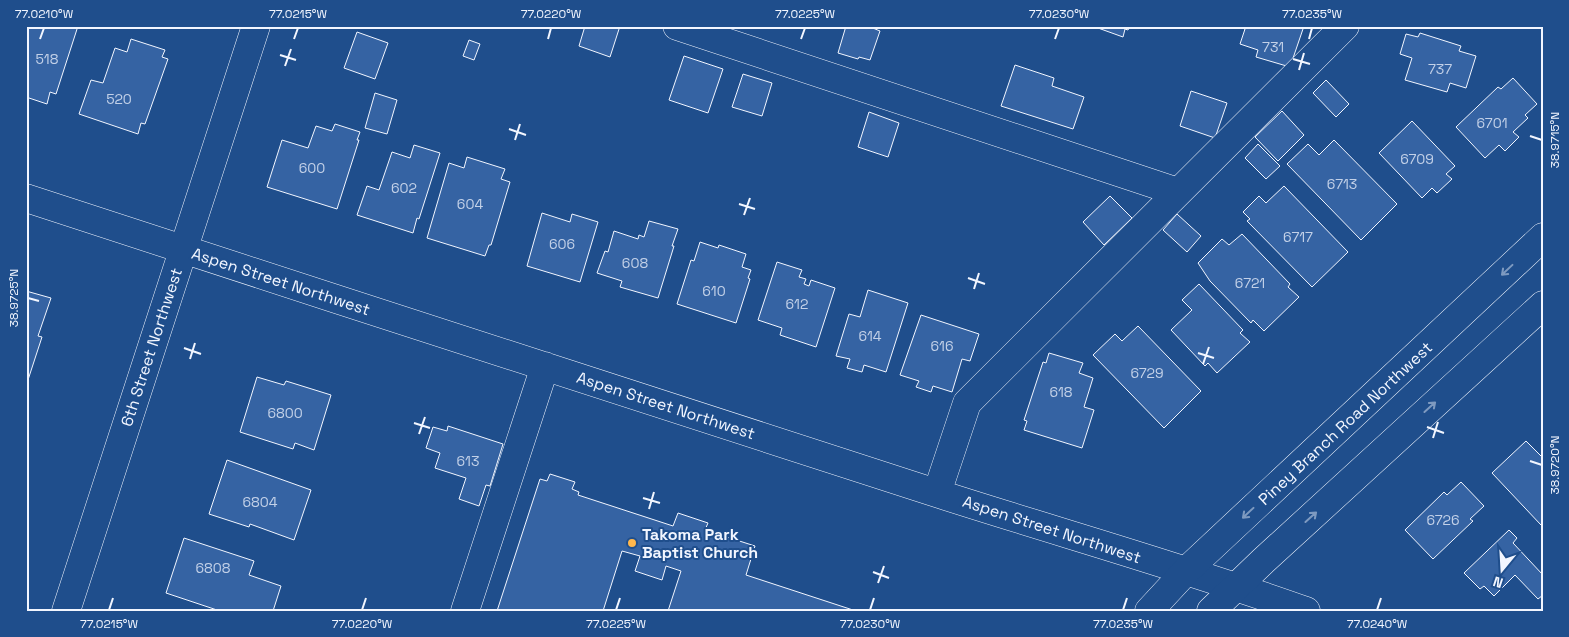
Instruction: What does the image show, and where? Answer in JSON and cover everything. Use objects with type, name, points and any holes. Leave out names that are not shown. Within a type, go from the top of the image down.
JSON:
[{"type":"street","name":"6th Street Northwest","points":[[66,611],[256,26]]},
{"type":"street","points":[[677,26],[1178,192]]},
{"type":"street","points":[[937,493],[967,403],[1345,26]]},
{"type":"street","name":"Aspen Street Northwest","points":[[26,198],[937,493],[1237,586],[1306,611]]},
{"type":"street","name":"Piney Branch Road Northwest","points":[[1149,611],[1187,570],[1543,237]]},
{"type":"street","points":[[1211,611],[1263,560],[1543,305]]},
{"type":"street","points":[[465,611],[545,366]]},
{"type":"building","points":[[26,26],[78,26],[56,94],[50,92],[47,104],[26,97]]},
{"type":"building","points":[[585,26],[620,26],[610,57],[579,46]]},
{"type":"building","points":[[846,26],[868,26],[880,31],[870,60],[859,57],[858,59],[838,53]]},
{"type":"building","points":[[1098,26],[1130,26],[1128,30],[1125,29],[1123,37],[1098,28]]},
{"type":"building","points":[[1243,26],[1304,26],[1290,67],[1256,57],[1258,50],[1240,44],[1245,29]]},
{"type":"building","points":[[357,32],[388,43],[375,79],[344,68]]},
{"type":"building","points":[[1420,33],[1461,46],[1459,51],[1476,56],[1466,88],[1450,83],[1447,92],[1405,80],[1412,58],[1400,54],[1406,34],[1418,37]]},
{"type":"building","points":[[131,39],[165,50],[162,57],[168,59],[145,124],[141,123],[138,134],[79,114],[91,80],[103,83],[115,48],[127,52]]},
{"type":"building","points":[[469,40],[480,44],[474,60],[463,56]]},
{"type":"building","points":[[684,56],[723,69],[708,113],[669,100]]},
{"type":"building","points":[[1015,65],[1054,78],[1052,86],[1084,97],[1073,129],[1001,106]]},
{"type":"building","points":[[743,74],[772,83],[762,116],[732,107]]},
{"type":"building","points":[[1513,78],[1537,104],[1525,115],[1528,118],[1513,132],[1519,137],[1505,151],[1499,145],[1485,158],[1456,127],[1498,87],[1501,89]]},
{"type":"building","points":[[1326,80],[1349,104],[1336,117],[1313,93]]},
{"type":"building","points":[[1191,91],[1227,103],[1215,138],[1180,126]]},
{"type":"building","points":[[375,93],[397,100],[387,134],[365,128]]},
{"type":"building","points":[[1282,111],[1304,135],[1278,161],[1255,137]]},
{"type":"building","points":[[869,112],[899,123],[888,157],[858,147]]},
{"type":"building","points":[[1412,121],[1455,166],[1446,174],[1452,179],[1437,193],[1432,188],[1422,198],[1379,153]]},
{"type":"building","points":[[335,124],[360,132],[337,209],[267,187],[282,140],[308,148],[316,126],[332,131]]},
{"type":"building","points":[[1334,140],[1397,204],[1361,240],[1287,164],[1308,144],[1319,155]]},
{"type":"building","points":[[1258,144],[1280,166],[1266,179],[1245,158]]},
{"type":"building","points":[[414,145],[440,153],[413,233],[357,215],[367,186],[379,190],[392,152],[410,158]]},
{"type":"building","points":[[467,157],[505,169],[501,179],[510,182],[491,245],[489,245],[485,256],[427,238],[449,163],[464,168]]},
{"type":"building","points":[[1284,186],[1348,252],[1312,287],[1247,221],[1250,219],[1243,212],[1259,196],[1266,203]]},
{"type":"building","points":[[1110,196],[1132,218],[1104,245],[1083,222]]},
{"type":"building","points":[[542,213],[570,222],[572,214],[598,222],[580,282],[527,266]]},
{"type":"building","points":[[1177,214],[1201,236],[1187,252],[1163,230]]},
{"type":"building","points":[[649,221],[678,229],[658,298],[620,287],[622,281],[597,273],[605,251],[608,252],[614,231],[638,239],[639,235],[644,237]]},
{"type":"building","points":[[1242,234],[1290,284],[1288,287],[1299,297],[1264,331],[1253,320],[1251,323],[1210,281],[1198,263],[1222,239],[1229,245]]},
{"type":"building","points":[[700,242],[718,248],[719,245],[746,254],[742,267],[751,270],[748,278],[750,279],[736,323],[677,304],[691,260],[694,261]]},
{"type":"building","points":[[777,262],[802,270],[799,277],[806,279],[804,284],[809,286],[811,280],[835,288],[816,347],[780,335],[782,328],[758,320]]},
{"type":"building","points":[[1199,284],[1243,330],[1240,333],[1250,342],[1217,373],[1208,363],[1205,366],[1171,330],[1192,310],[1182,300]]},
{"type":"building","points":[[868,290],[908,303],[886,372],[864,365],[862,372],[847,368],[850,359],[836,356],[849,314],[860,317]]},
{"type":"building","points":[[26,291],[51,298],[38,336],[42,337],[26,386]]},
{"type":"building","points":[[921,315],[979,334],[970,361],[962,359],[952,392],[933,386],[931,392],[916,387],[919,381],[900,375]]},
{"type":"building","points":[[1138,326],[1201,391],[1164,428],[1093,355],[1115,334],[1122,341]]},
{"type":"building","points":[[1049,353],[1083,363],[1079,373],[1093,378],[1084,407],[1094,410],[1082,448],[1024,430],[1027,421],[1024,420],[1043,362],[1046,363]]},
{"type":"building","points":[[257,377],[284,385],[286,381],[331,395],[314,450],[295,443],[293,449],[240,432]]},
{"type":"building","points":[[448,426],[503,444],[490,486],[486,485],[479,506],[459,499],[466,478],[435,468],[440,453],[426,448],[433,427],[447,431]]},
{"type":"building","points":[[1526,441],[1543,458],[1543,524],[1541,525],[1492,473]]},
{"type":"building","points":[[227,460],[311,490],[294,540],[250,524],[249,527],[209,514]]},
{"type":"building","name":"Takoma Park Baptist Church","points":[[550,474],[575,482],[572,489],[579,492],[578,495],[673,526],[678,513],[708,523],[705,530],[755,546],[746,575],[856,611],[668,611],[681,571],[666,566],[662,580],[635,571],[640,556],[622,551],[603,611],[497,611],[540,479],[547,481]]},
{"type":"building","points":[[1461,482],[1484,506],[1470,519],[1473,521],[1433,559],[1405,530],[1444,492],[1447,495]]},
{"type":"building","points":[[1509,530],[1517,538],[1513,543],[1543,575],[1543,595],[1538,599],[1515,575],[1494,596],[1484,586],[1480,589],[1464,573]]},
{"type":"building","points":[[184,538],[254,561],[249,575],[281,586],[273,611],[220,611],[166,593]]},
{"type":"place","name":"Takoma Park Baptist Church","points":[[632,543]]}]
